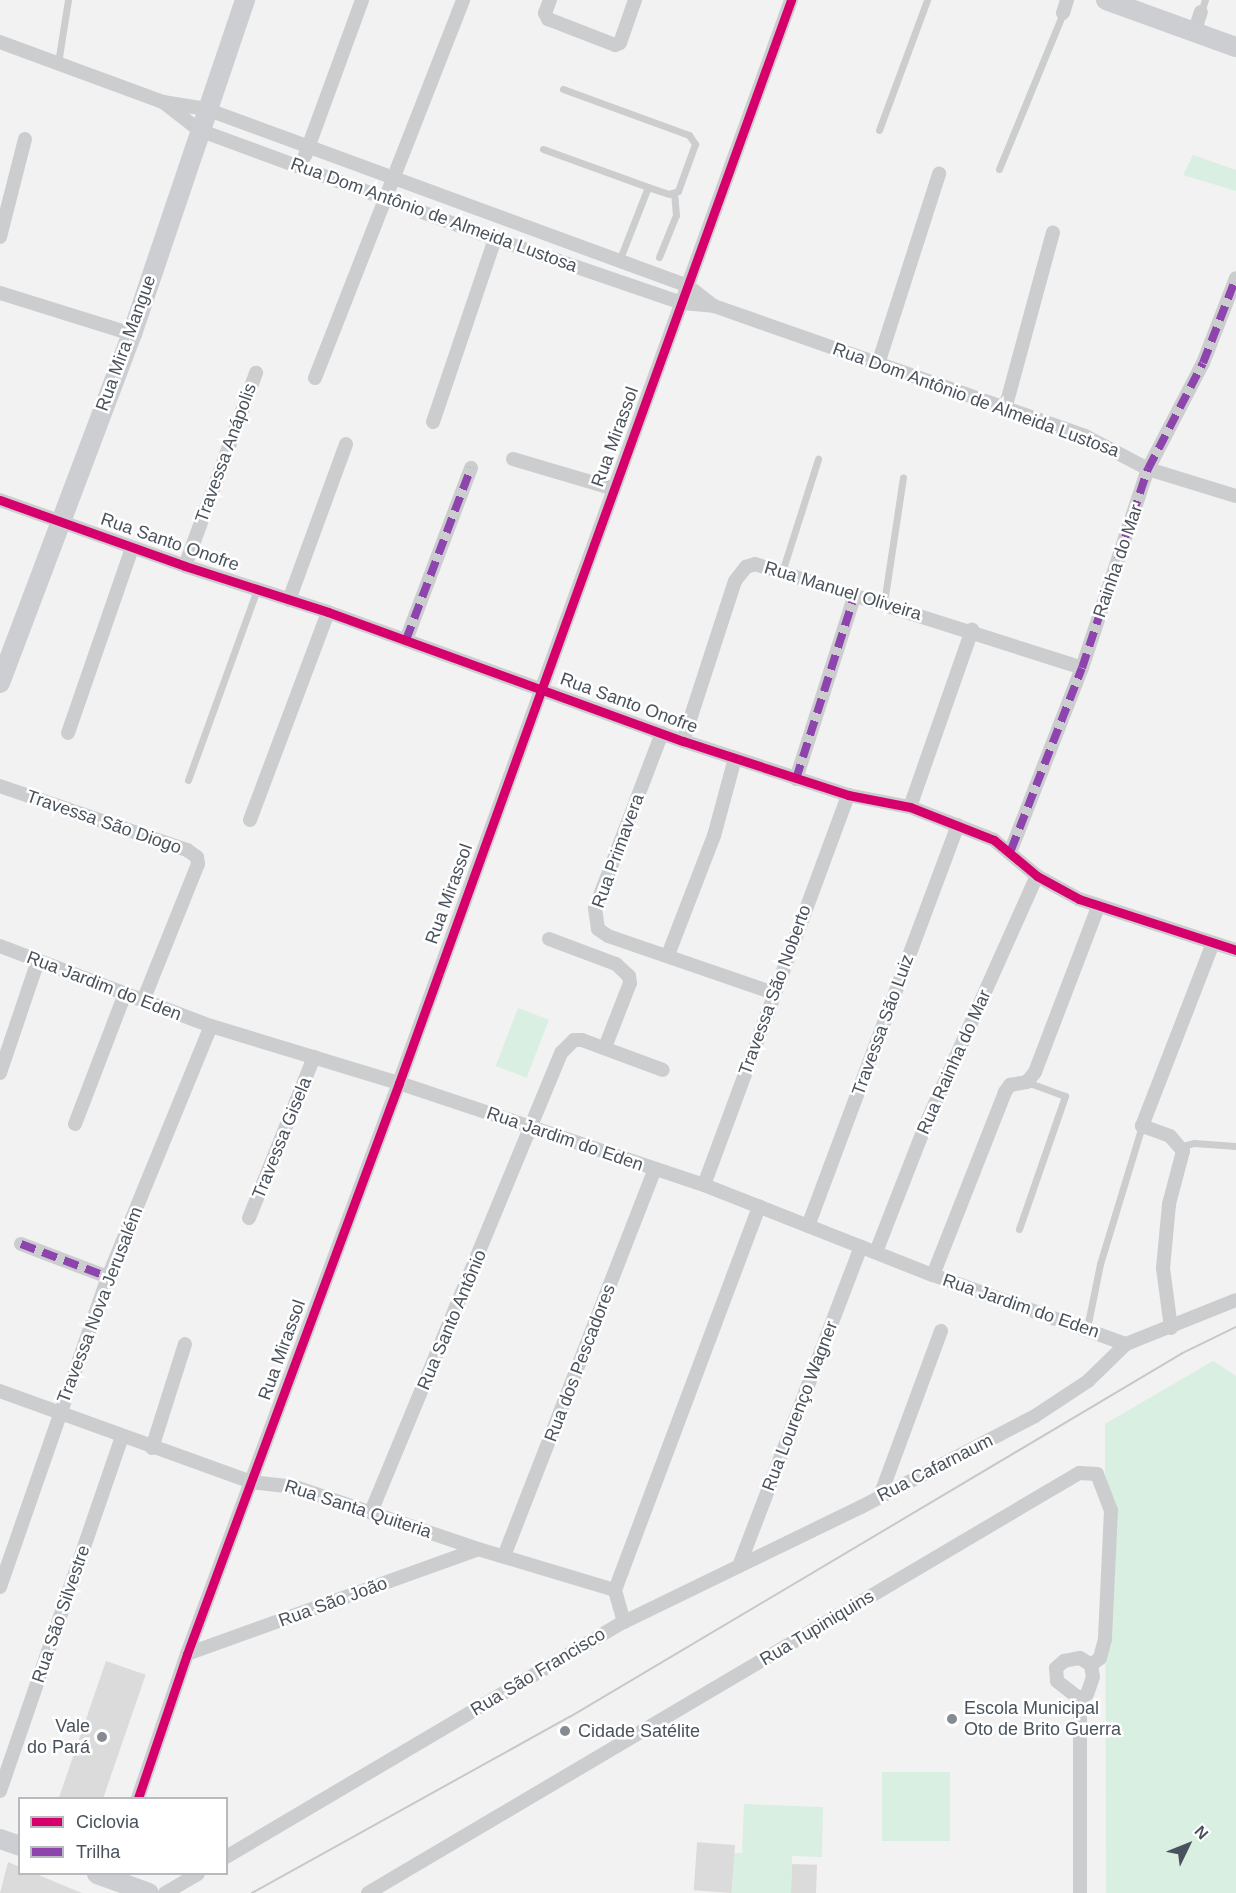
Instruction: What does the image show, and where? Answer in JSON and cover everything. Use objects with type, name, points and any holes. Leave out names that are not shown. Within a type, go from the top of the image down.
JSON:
[{"type":"main road","name":"Rua Mira Mangue","points":[[0,683],[132,334],[244,0]]},
{"type":"main road","points":[[1112,1],[1236,47]]},
{"type":"main road","points":[[0,1839],[18,1845]]},
{"type":"main road","points":[[107,1880],[149,1893]]},
{"type":"street","points":[[302,166],[362,0]]},
{"type":"street","points":[[315,378],[464,0]]},
{"type":"street","points":[[548,6],[548,20],[615,45],[620,43],[635,0]]},
{"type":"street","name":"Rua Mirassol","points":[[138,1797],[187,1654],[399,1083],[539,688],[614,489],[791,0]]},
{"type":"street","points":[[1194,33],[1203,6]]},
{"type":"street","name":"Rua Dom Antônio de Almeida Lustosa","points":[[0,42],[163,102],[206,109],[394,180],[688,286],[714,306]]},
{"type":"street","name":"Rua Dom Antônio de Almeida Lustosa","points":[[163,102],[199,130],[302,166],[495,239],[682,303],[714,306],[1106,444],[1148,469],[1236,496]]},
{"type":"street","points":[[0,237],[25,139]]},
{"type":"street","points":[[878,364],[939,174]]},
{"type":"street","points":[[1005,409],[1053,232]]},
{"type":"street","points":[[433,422],[495,239]]},
{"type":"street","name":"Rainha do Mar","points":[[1011,850],[1082,668],[1148,469],[1203,363],[1236,278]]},
{"type":"street","points":[[0,293],[132,334]]},
{"type":"street","name":"Travessa Anápolis","points":[[185,566],[256,373]]},
{"type":"street","points":[[289,600],[346,444]]},
{"type":"street","points":[[513,459],[614,489]]},
{"type":"street","points":[[406,640],[471,468]]},
{"type":"street","name":"Rua Santo Onofre","points":[[0,500],[132,548],[328,612],[683,741],[848,795],[910,807],[958,825],[1011,850],[1037,876],[1098,907],[1236,950]]},
{"type":"street","points":[[68,734],[132,548]]},
{"type":"street","name":"Rua Manuel Oliveira","points":[[683,741],[740,573],[755,564],[972,630],[1082,668]]},
{"type":"street","points":[[796,778],[855,594]]},
{"type":"street","points":[[250,820],[328,612]]},
{"type":"street","points":[[910,807],[972,630]]},
{"type":"street","name":"Rua Primavera","points":[[662,733],[595,908],[598,929],[608,936],[774,993]]},
{"type":"street","points":[[668,955],[714,836],[735,758]]},
{"type":"street","name":"Travessa São Diogo","points":[[0,786],[187,850],[197,857],[198,864],[143,1001]]},
{"type":"street","name":"Travessa São Noberto","points":[[704,1185],[848,795]]},
{"type":"street","name":"Travessa São Luiz","points":[[808,1226],[958,825]]},
{"type":"street","name":"Rua Rainha do Mar","points":[[876,1252],[925,1125],[1037,876]]},
{"type":"street","points":[[933,1275],[1005,1092],[1010,1086],[1027,1082],[1047,1045],[1098,907]]},
{"type":"street","points":[[549,939],[616,964],[629,976],[630,983],[605,1047]]},
{"type":"street","points":[[1171,1328],[1162,1268],[1169,1204],[1182,1146],[1170,1136],[1142,1126],[1213,943]]},
{"type":"street","name":"Rua Jardim do Eden","points":[[0,946],[211,1026],[399,1083],[704,1185],[933,1275],[1087,1328],[1126,1344]]},
{"type":"street","points":[[0,1072],[38,961]]},
{"type":"street","points":[[75,1124],[125,994]]},
{"type":"street","name":"Travessa Nova Jerusalém","points":[[0,1587],[108,1277],[211,1026]]},
{"type":"street","name":"Rua Santo Antônio","points":[[371,1512],[568,1045],[582,1040],[663,1070]]},
{"type":"street","name":"Travessa Gisela","points":[[249,1218],[314,1057]]},
{"type":"street","name":"Rua dos Pescadores","points":[[504,1556],[655,1169]]},
{"type":"street","points":[[615,1590],[759,1206]]},
{"type":"street","points":[[21,1244],[108,1277]]},
{"type":"street","name":"Rua Lourenço Wagner","points":[[739,1566],[861,1246]]},
{"type":"street","name":"Rua Cafarnaum","points":[[624,1622],[880,1496],[1063,1400],[1126,1344],[1171,1328],[1236,1300]]},
{"type":"street","points":[[880,1496],[941,1331]]},
{"type":"street","points":[[152,1448],[185,1344]]},
{"type":"street","name":"Rua Santa Quiteria","points":[[0,1391],[251,1482],[280,1482],[478,1549],[615,1590]]},
{"type":"street","name":"Rua São Silvestre","points":[[0,1791],[122,1437]]},
{"type":"street","name":"Rua Tupiniquins","points":[[368,1893],[1079,1473],[1097,1474],[1111,1510],[1105,1639],[1100,1658],[1091,1665]]},
{"type":"street","name":"Rua São João","points":[[187,1654],[478,1549]]},
{"type":"street","name":"Rua São Francisco","points":[[228,1856],[624,1622],[615,1590]]},
{"type":"street","points":[[1080,1699],[1057,1681],[1056,1668],[1064,1661],[1080,1658],[1091,1665],[1091,1685],[1080,1699],[1080,1893]]},
{"type":"street","points":[[165,1893],[196,1875]]},
{"type":"lane","points":[[58,63],[68,0]]},
{"type":"lane","points":[[879,130],[927,0]]},
{"type":"lane","points":[[999,169],[1065,7]]},
{"type":"lane","points":[[563,89],[689,135],[696,148],[681,186],[674,193]]},
{"type":"lane","points":[[543,149],[648,187],[674,193]]},
{"type":"lane","points":[[619,261],[648,187]]},
{"type":"lane","points":[[659,257],[676,214],[674,193]]},
{"type":"lane","points":[[782,572],[818,459]]},
{"type":"lane","points":[[884,603],[903,477]]},
{"type":"lane","points":[[188,780],[257,590]]},
{"type":"lane","points":[[1019,1229],[1065,1096],[1027,1082]]},
{"type":"lane","points":[[1087,1328],[1107,1241],[1142,1126]]},
{"type":"lane","points":[[1182,1146],[1194,1143],[1236,1146]]},
{"type":"green space","points":[[1193,155],[1236,170],[1236,191],[1183,175]]},
{"type":"green space","points":[[518,1008],[549,1020],[527,1078],[496,1066]]},
{"type":"green space","points":[[1213,1361],[1236,1376],[1236,1893],[1106,1893],[1105,1424]]},
{"type":"green space","points":[[882,1772],[950,1772],[950,1841],[882,1841]]},
{"type":"green space","points":[[744,1804],[823,1807],[822,1857],[792,1856],[791,1893],[732,1893],[734,1853],[742,1853]]},
{"type":"building","name":"Vale do Pará","points":[[106,1661],[146,1675],[104,1797],[59,1797]]},
{"type":"building","points":[[697,1842],[735,1845],[732,1893],[694,1890]]},
{"type":"building","points":[[8,1862],[18,1866],[18,1875],[38,1875],[82,1893],[0,1893]]},
{"type":"building","points":[[792,1864],[817,1865],[816,1893],[791,1893]]},
{"type":"tram line","points":[[252,1893],[570,1717],[1181,1354],[1236,1327]]},
{"type":"marked path","points":[[1011,850],[1082,668],[1148,469],[1203,363],[1236,278]]},
{"type":"marked path","points":[[406,640],[471,468]]},
{"type":"marked path","points":[[796,779],[855,594]]},
{"type":"marked path","points":[[21,1244],[108,1277]]},
{"type":"cycle path","points":[[138,1797],[187,1654],[399,1083],[791,0]]},
{"type":"cycle path","points":[[0,500],[185,566],[328,612],[683,741],[848,795],[910,807],[994,840],[1037,876],[1079,899],[1236,950]]},
{"type":"place","name":"Escola Municipal Oto de Brito Guerra","points":[[952,1719]]},
{"type":"place","name":"Cidade Satélite","points":[[565,1731]]},
{"type":"place","name":"Vale do Pará","points":[[102,1737]]}]
